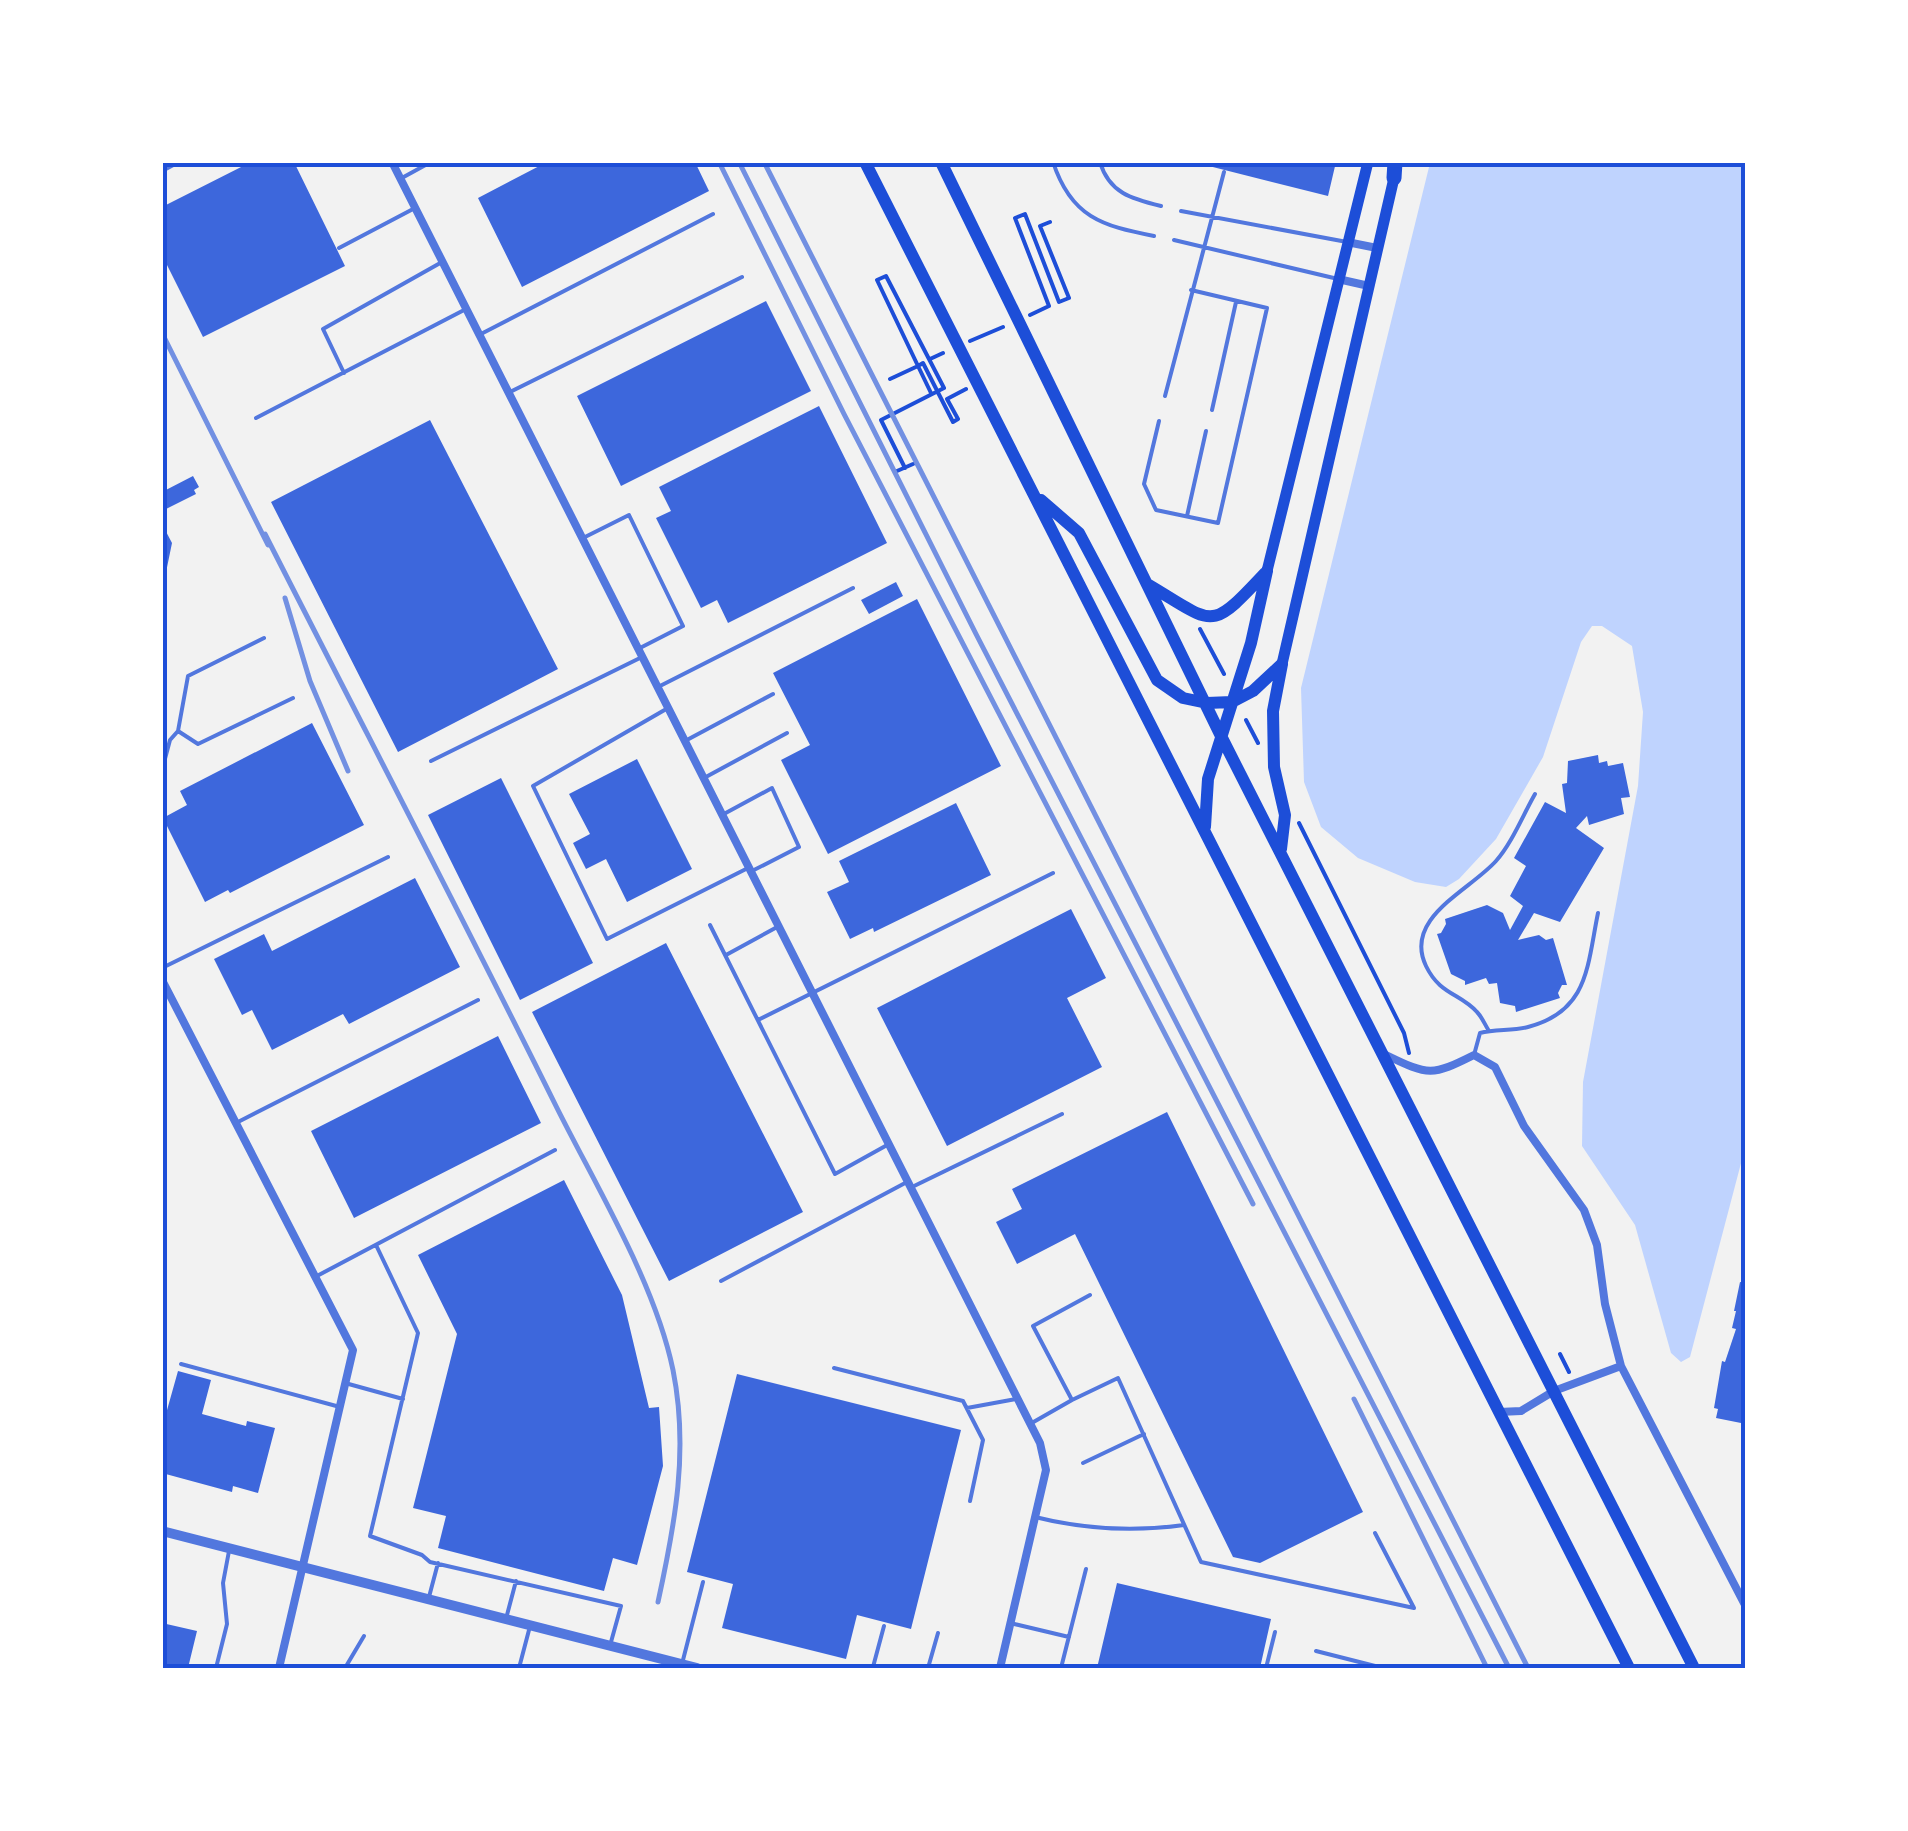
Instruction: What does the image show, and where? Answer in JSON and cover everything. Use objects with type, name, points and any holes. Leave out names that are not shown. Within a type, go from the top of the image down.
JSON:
[{"type":"main road","points":[[865,162],[1629,1668]]},
{"type":"main road","points":[[941,162],[1220,734],[1694,1668]]},
{"type":"main road","points":[[1204,830],[1208,779],[1250,644],[1368,162]]},
{"type":"main road","points":[[1281,851],[1284,815],[1274,767],[1273,710],[1397,168]]},
{"type":"main road","points":[[1035,496],[1079,533],[1158,680],[1183,698],[1206,703],[1232,702],[1253,691],[1282,664]]},
{"type":"main road","points":[[1147,584],[1189,611],[1212,617],[1234,607],[1267,571]]},
{"type":"street","points":[[392,162],[1040,1443],[1046,1470],[1000,1668]]},
{"type":"street","points":[[1347,242],[1377,248]]},
{"type":"street","points":[[1338,278],[1369,286]]},
{"type":"street","points":[[162,980],[352,1350],[279,1668]]},
{"type":"street","points":[[1384,1054],[1414,1069],[1434,1072],[1474,1055],[1495,1067],[1524,1126],[1584,1210],[1597,1245],[1621,1366],[1746,1607]]},
{"type":"street","points":[[1499,1412],[1521,1411],[1554,1391],[1621,1366]]},
{"type":"street","points":[[162,1532],[697,1668]]},
{"type":"lane","points":[[162,171],[180,162]]},
{"type":"lane","points":[[400,179],[431,162]]},
{"type":"lane","points":[[1053,162],[1061,185],[1096,221],[1154,236]]},
{"type":"lane","points":[[1100,162],[1105,178],[1123,194],[1161,206]]},
{"type":"lane","points":[[1165,396],[1224,172]]},
{"type":"lane","points":[[338,248],[415,208]]},
{"type":"lane","points":[[1180,211],[1347,242]]},
{"type":"lane","points":[[480,335],[713,214]]},
{"type":"lane","points":[[1174,240],[1338,278]]},
{"type":"lane","points":[[344,373],[323,328],[442,262]]},
{"type":"lane","points":[[508,393],[742,277]]},
{"type":"lane","points":[[1159,420],[1144,484],[1156,510],[1218,523],[1267,308],[1191,290]]},
{"type":"lane","points":[[1212,410],[1236,301]]},
{"type":"lane","points":[[256,418],[466,309]]},
{"type":"lane","points":[[1186,516],[1206,431]]},
{"type":"lane","points":[[431,761],[640,653],[683,626],[629,515],[582,538]]},
{"type":"lane","points":[[658,687],[853,588]]},
{"type":"lane","points":[[162,770],[170,740],[178,731],[188,676],[264,638]]},
{"type":"lane","points":[[685,741],[773,694]]},
{"type":"lane","points":[[178,731],[198,744],[293,698]]},
{"type":"lane","points":[[668,708],[532,786],[608,940],[799,847],[772,788],[722,814]]},
{"type":"lane","points":[[704,778],[787,732]]},
{"type":"lane","points":[[162,738],[170,740]]},
{"type":"lane","points":[[1489,1031],[1476,1010],[1444,992],[1427,968],[1419,945],[1426,926],[1439,910],[1496,860],[1535,794]]},
{"type":"lane","points":[[162,968],[388,857]]},
{"type":"lane","points":[[758,1020],[1053,873]]},
{"type":"lane","points":[[1474,1055],[1480,1034],[1526,1028],[1548,1020],[1578,997],[1598,913]]},
{"type":"lane","points":[[710,925],[835,1174],[889,1144]]},
{"type":"lane","points":[[726,955],[780,926]]},
{"type":"lane","points":[[236,1123],[478,1000]]},
{"type":"lane","points":[[721,1281],[909,1185],[1062,1114]]},
{"type":"lane","points":[[315,1277],[555,1150]]},
{"type":"lane","points":[[376,1244],[418,1334],[370,1536],[438,1563],[621,1606],[610,1646]]},
{"type":"lane","points":[[1072,1400],[1033,1326],[1090,1295]]},
{"type":"lane","points":[[182,1364],[340,1407]]},
{"type":"lane","points":[[834,1368],[963,1402],[983,1440],[970,1501]]},
{"type":"lane","points":[[1030,1424],[1118,1378],[1202,1562],[1414,1608],[1375,1533]]},
{"type":"lane","points":[[345,1383],[403,1399]]},
{"type":"lane","points":[[967,1408],[1018,1399]]},
{"type":"lane","points":[[1083,1463],[1144,1434]]},
{"type":"lane","points":[[1035,1517],[1070,1526],[1156,1529],[1185,1525]]},
{"type":"lane","points":[[216,1668],[227,1624],[222,1583],[230,1548]]},
{"type":"lane","points":[[429,1598],[438,1563]]},
{"type":"lane","points":[[1061,1668],[1086,1568]]},
{"type":"lane","points":[[506,1619],[516,1582]]},
{"type":"lane","points":[[682,1666],[702,1582]]},
{"type":"lane","points":[[1010,1623],[1069,1637]]},
{"type":"lane","points":[[519,1668],[531,1625]]},
{"type":"lane","points":[[879,1668],[873,1667],[884,1626]]},
{"type":"lane","points":[[1266,1668],[1275,1632]]},
{"type":"lane","points":[[928,1668],[938,1633]]},
{"type":"lane","points":[[345,1668],[364,1636]]},
{"type":"lane","points":[[1316,1651],[1384,1668]]},
{"type":"path","points":[[964,344],[1049,306],[1015,218],[1025,214],[1059,302],[1069,298],[1040,226],[1050,222]]},
{"type":"path","points":[[905,468],[881,420],[944,388],[886,276],[878,280],[932,394]]},
{"type":"path","points":[[930,359],[946,352]]},
{"type":"path","points":[[890,379],[923,364],[952,422],[958,419],[947,399],[978,384]]},
{"type":"path","points":[[898,471],[912,464]]},
{"type":"path","points":[[1200,629],[1225,676]]},
{"type":"path","points":[[1246,720],[1263,753]]},
{"type":"path","points":[[1297,818],[1404,1033],[1412,1060]]},
{"type":"path","points":[[1560,1354],[1574,1382]]},
{"type":"water","points":[[1430,163],[1745,163],[1745,1148],[1690,1357],[1681,1362],[1671,1353],[1635,1225],[1582,1146],[1583,1082],[1638,786],[1643,712],[1632,646],[1602,626],[1592,626],[1581,642],[1543,757],[1496,839],[1459,879],[1446,887],[1415,882],[1358,858],[1321,827],[1304,782],[1301,688]]},
{"type":"building","points":[[251,162],[294,162],[345,266],[203,337],[162,255],[162,207]]},
{"type":"building","points":[[547,162],[695,162],[709,191],[522,287],[478,198]]},
{"type":"building","points":[[1193,162],[1336,162],[1328,196]]},
{"type":"building","points":[[766,301],[811,391],[621,486],[577,396]]},
{"type":"building","points":[[819,406],[887,543],[728,623],[717,600],[701,608],[656,518],[671,511],[659,487]]},
{"type":"building","points":[[430,420],[558,669],[398,752],[271,502]]},
{"type":"building","points":[[193,476],[199,487],[194,490],[196,494],[164,510],[162,492]]},
{"type":"building","points":[[162,524],[172,543],[164,582],[162,582]]},
{"type":"building","points":[[896,582],[903,596],[869,614],[861,600]]},
{"type":"building","points":[[917,599],[1001,766],[828,854],[781,760],[810,745],[773,673]]},
{"type":"building","points":[[312,723],[364,825],[205,902],[163,818],[187,805],[180,791]]},
{"type":"building","points":[[1598,755],[1599,763],[1607,761],[1608,766],[1623,763],[1630,797],[1621,798],[1624,814],[1589,825],[1587,816],[1576,828],[1604,848],[1560,922],[1534,913],[1518,940],[1539,935],[1546,940],[1553,938],[1567,985],[1562,985],[1560,998],[1516,1012],[1515,1006],[1500,1003],[1497,983],[1489,984],[1486,978],[1465,985],[1465,981],[1451,974],[1437,934],[1446,924],[1445,919],[1487,905],[1503,913],[1510,930],[1523,906],[1510,896],[1526,866],[1514,858],[1545,802],[1566,813],[1562,784],[1567,783],[1568,761]]},
{"type":"building","points":[[637,759],[692,869],[627,902],[606,859],[586,869],[573,843],[590,834],[569,794]]},
{"type":"building","points":[[501,778],[593,963],[520,1000],[428,815]]},
{"type":"building","points":[[956,803],[991,875],[874,932],[873,928],[850,939],[827,892],[849,882],[839,861]]},
{"type":"building","points":[[415,878],[460,967],[349,1024],[343,1014],[272,1050],[252,1010],[242,1015],[214,959],[264,934],[272,951]]},
{"type":"building","points":[[1071,909],[1106,978],[1067,998],[1102,1067],[947,1146],[877,1008]]},
{"type":"building","points":[[666,943],[803,1212],[669,1281],[532,1012]]},
{"type":"building","points":[[498,1036],[541,1123],[354,1218],[311,1131]]},
{"type":"building","points":[[1167,1112],[1363,1512],[1260,1563],[1233,1557],[1075,1234],[1017,1264],[996,1222],[1022,1209],[1012,1189]]},
{"type":"building","points":[[564,1180],[622,1295],[649,1408],[659,1407],[663,1466],[637,1565],[613,1558],[604,1591],[438,1548],[446,1516],[413,1508],[457,1334],[418,1255]]},
{"type":"building","points":[[1740,1282],[1746,1283],[1746,1424],[1716,1418],[1718,1409],[1714,1408],[1722,1361],[1725,1362],[1736,1329],[1732,1328]]},
{"type":"building","points":[[178,1371],[211,1380],[202,1414],[246,1426],[247,1421],[275,1428],[258,1493],[233,1486],[232,1492],[162,1473],[162,1428]]},
{"type":"building","points":[[737,1374],[961,1430],[911,1629],[857,1615],[846,1659],[722,1628],[733,1584],[687,1572]]},
{"type":"building","points":[[1117,1583],[1271,1619],[1260,1668],[1097,1668]]},
{"type":"building","points":[[162,1623],[197,1631],[188,1668],[162,1668]]},
{"type":"railway","points":[[719,162],[844,414],[1253,1204]]},
{"type":"railway","points":[[739,162],[976,634],[1509,1668]]},
{"type":"railway","points":[[764,162],[1528,1668]]},
{"type":"railway","points":[[162,333],[268,545]]},
{"type":"railway","points":[[265,534],[607,1203],[653,1304],[673,1370],[680,1429],[678,1487],[658,1602]]},
{"type":"railway","points":[[285,598],[310,681],[348,771]]},
{"type":"railway","points":[[1354,1399],[1487,1668]]}]
